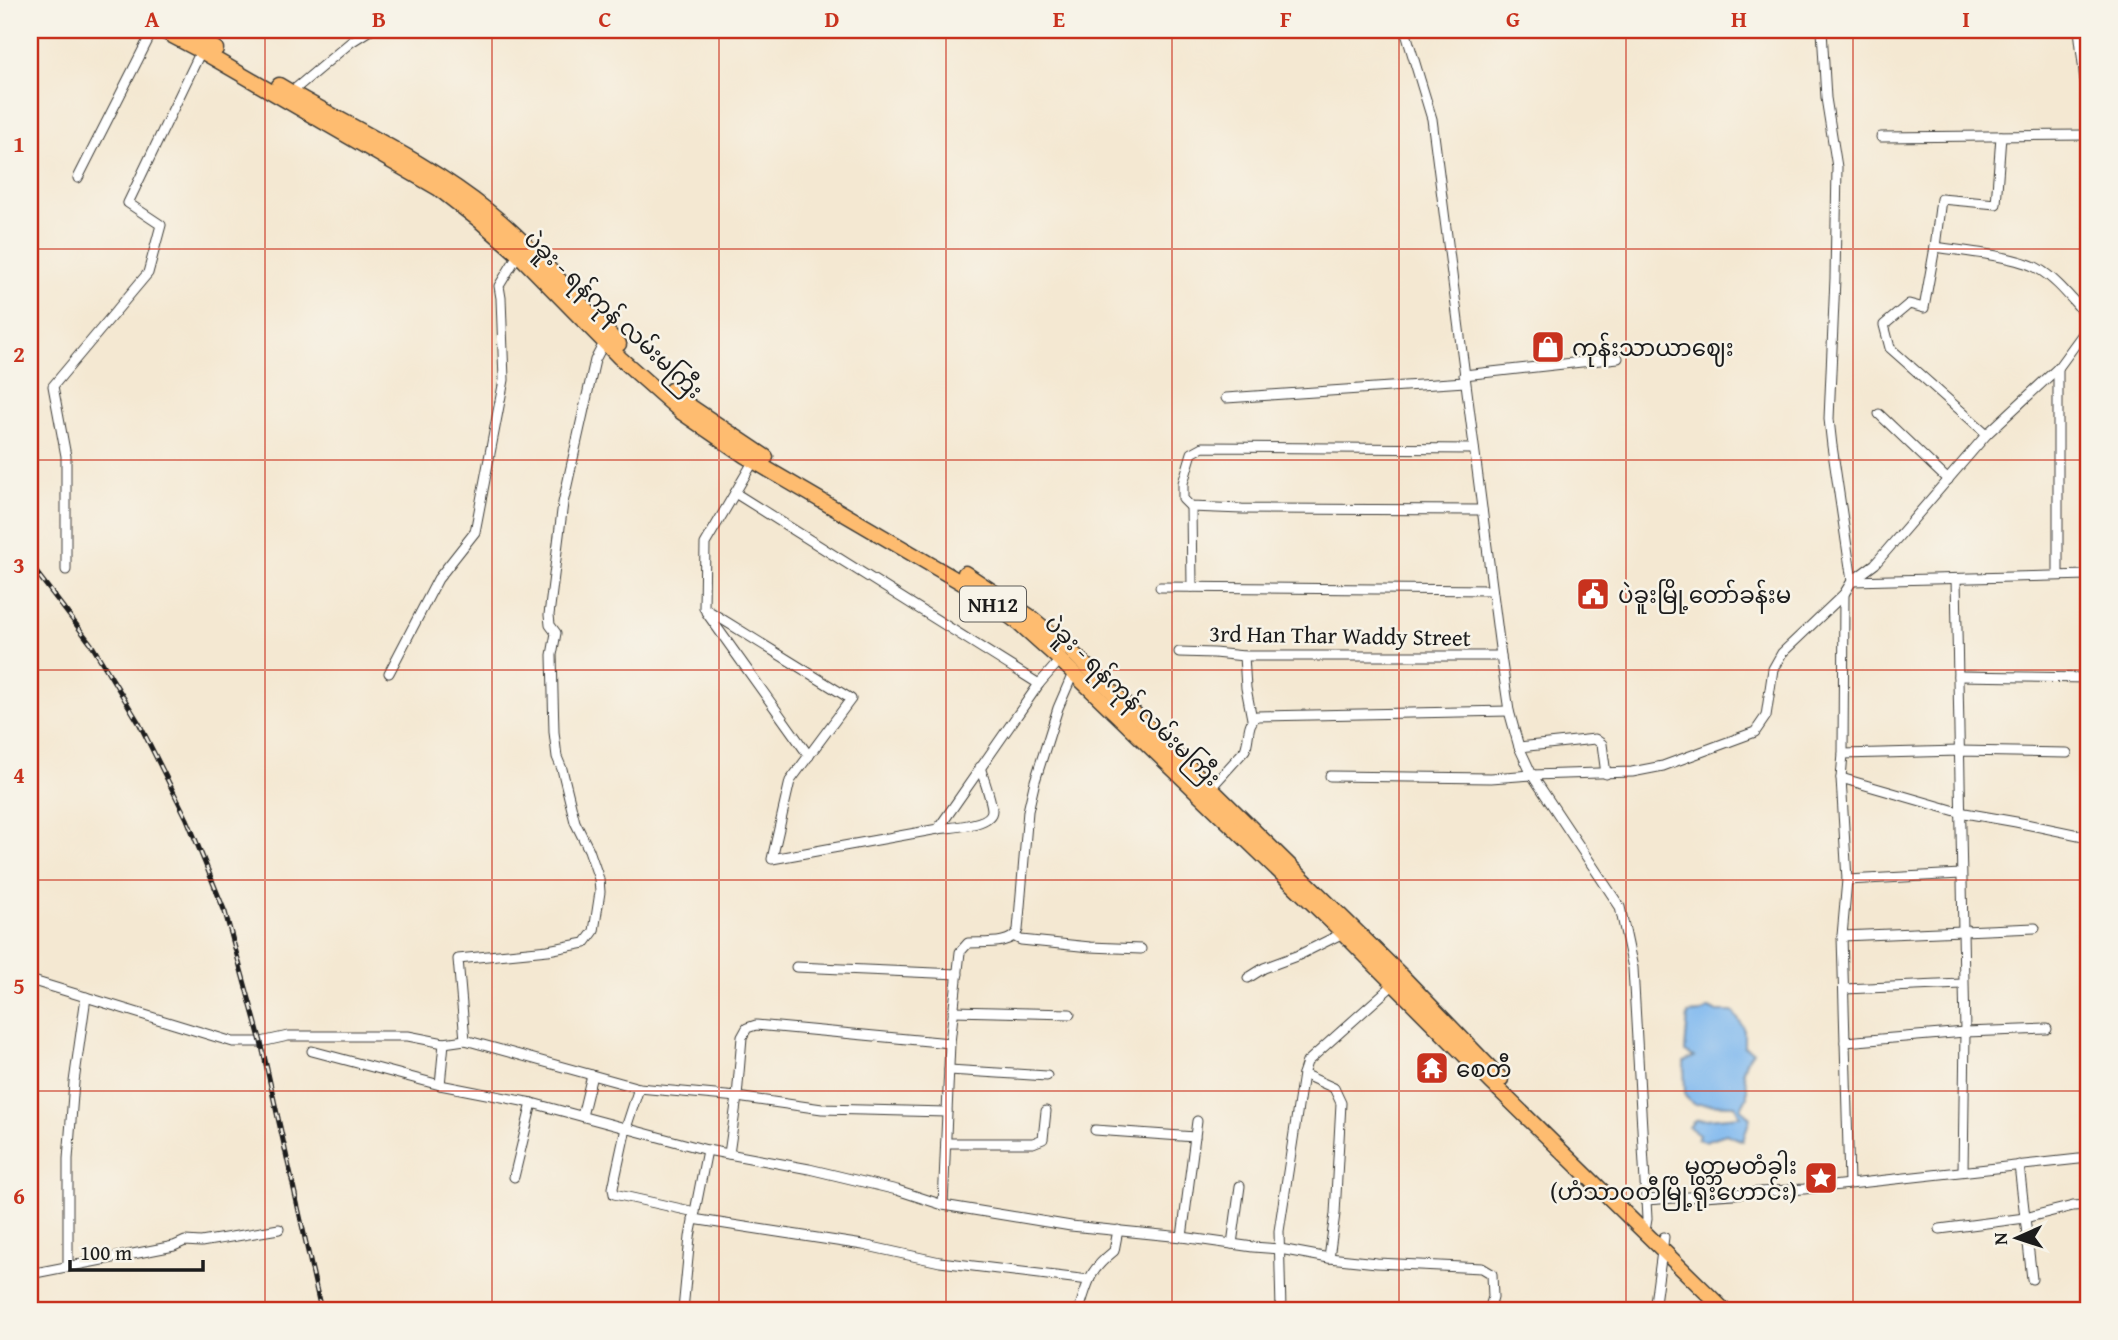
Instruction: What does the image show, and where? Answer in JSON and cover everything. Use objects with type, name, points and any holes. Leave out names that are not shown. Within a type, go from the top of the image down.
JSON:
[{"type":"highway","name":"ပဲခူး - ရန်ကုန် လမ်းမကြီး","points":[[161,30],[401,153],[447,181],[489,212],[604,343],[681,412],[974,590],[1020,624],[1060,660],[1077,667]]},
{"type":"highway","name":"ပဲခူး - ရန်ကုန် လမ်းမကြီး","points":[[185,30],[288,96]]},
{"type":"highway","name":"ပဲခူး - ရန်ကုန် လမ်းမကြီး","points":[[522,249],[626,351],[687,404],[756,457],[979,582],[1028,615],[1492,1083],[1646,1225]]},
{"type":"highway","name":"ပဲခူး - ရန်ကုန် လမ်းမကြီး","points":[[1206,793],[1401,975],[1646,1225],[1724,1310]]},
{"type":"highway","name":"ပဲခူး - ရန်ကုန် လမ်းမကြီး","points":[[1663,1243],[1737,1310]]},
{"type":"street","points":[[78,178],[153,30]]},
{"type":"street","points":[[288,96],[351,42],[370,30]]},
{"type":"street","points":[[523,30],[568,30]]},
{"type":"street","points":[[1405,30],[1432,118],[1509,711],[1519,747],[1532,775],[1620,907],[1633,968],[1646,1225]]},
{"type":"street","points":[[1822,30],[1826,98],[1837,167],[1829,419],[1852,581]]},
{"type":"street","points":[[2078,30],[2088,106]]},
{"type":"street","points":[[66,570],[66,456],[53,386],[148,274],[162,225],[128,204],[201,51]]},
{"type":"street","points":[[1987,434],[1890,348],[1884,325],[1909,304],[1924,308],[1941,199],[1996,204],[2001,135]]},
{"type":"street","points":[[1881,136],[2088,135]]},
{"type":"street","points":[[1935,247],[2002,258],[2036,267],[2088,317]]},
{"type":"street","points":[[389,673],[438,579],[475,532],[503,380],[499,286],[522,249]]},
{"type":"street","points":[[1330,776],[1491,778],[1632,772],[1663,766],[1755,732],[1766,716],[1773,669],[1782,653],[1844,594],[1852,581],[1875,564],[1987,434],[2058,368],[2088,327]]},
{"type":"street","points":[[465,1040],[458,959],[548,950],[585,943],[594,931],[600,892],[599,879],[575,822],[557,757],[552,654],[556,633],[550,625],[549,615],[567,480],[595,360],[604,343]]},
{"type":"street","points":[[1226,398],[1465,379],[1618,358]]},
{"type":"street","points":[[2058,368],[2058,575]]},
{"type":"street","points":[[1879,414],[1948,480]]},
{"type":"street","points":[[1192,587],[1191,507],[1184,499],[1183,483],[1192,453],[1203,447],[1474,449]]},
{"type":"street","points":[[756,457],[705,544],[704,608],[809,756]]},
{"type":"street","points":[[735,493],[1038,684]]},
{"type":"street","points":[[1191,507],[1482,510]]},
{"type":"street","points":[[1852,581],[2088,575]]},
{"type":"street","points":[[1956,579],[1965,1032],[1963,1171]]},
{"type":"street","points":[[1160,587],[1492,590]]},
{"type":"street","points":[[1844,594],[1841,778],[1847,880],[1842,936],[1849,1183]]},
{"type":"street","points":[[704,608],[851,699],[790,781],[772,859],[982,822],[989,818],[992,810],[980,767]]},
{"type":"street","name":"3rd Han Thar Waddy Street","points":[[1179,652],[1244,656],[1500,656]]},
{"type":"street","points":[[1206,793],[1245,750],[1252,719],[1244,656]]},
{"type":"street","points":[[938,828],[1038,684],[1060,660]]},
{"type":"street","points":[[943,1205],[950,1043],[960,952],[968,943],[1009,941],[1015,937],[1018,930],[1028,811],[1058,708],[1077,667]]},
{"type":"street","points":[[1958,676],[2088,678]]},
{"type":"street","points":[[1252,719],[1256,716],[1509,711]]},
{"type":"street","points":[[1519,747],[1595,739],[1602,744],[1606,774]]},
{"type":"street","points":[[1843,754],[2067,752]]},
{"type":"street","points":[[1841,778],[1959,812],[2088,838]]},
{"type":"street","points":[[1847,880],[1961,874]]},
{"type":"street","points":[[1842,936],[2035,928]]},
{"type":"street","points":[[1248,978],[1264,968],[1313,949],[1343,933]]},
{"type":"street","points":[[1015,937],[1030,942],[1141,949]]},
{"type":"street","points":[[796,967],[958,974]]},
{"type":"street","points":[[30,981],[233,1042],[261,1042],[289,1036],[408,1036],[443,1043],[465,1040],[639,1088],[737,1097],[821,1109],[947,1112]]},
{"type":"street","points":[[1281,1310],[1279,1231],[1307,1062],[1394,984]]},
{"type":"street","points":[[1844,989],[1962,984]]},
{"type":"street","points":[[68,1267],[68,1159],[74,1082],[86,997]]},
{"type":"street","points":[[953,1011],[1070,1014]]},
{"type":"street","points":[[729,1154],[742,1037],[747,1028],[756,1026],[950,1043]]},
{"type":"street","points":[[1845,1042],[1965,1032],[2047,1029]]},
{"type":"street","points":[[440,1085],[443,1043]]},
{"type":"street","points":[[312,1051],[440,1085],[532,1103],[707,1150],[808,1169],[897,1190],[943,1205],[1071,1226],[1280,1249],[1329,1258],[1482,1268],[1492,1274],[1493,1297],[1489,1310]]},
{"type":"street","points":[[949,1070],[1047,1076]]},
{"type":"street","points":[[1303,1074],[1334,1088],[1341,1103],[1335,1214],[1329,1258]]},
{"type":"street","points":[[582,1116],[592,1075]]},
{"type":"street","points":[[639,1088],[626,1128],[614,1194],[694,1216],[863,1245],[940,1262],[1089,1280]]},
{"type":"street","points":[[514,1177],[532,1103]]},
{"type":"street","points":[[946,1143],[1033,1143],[1043,1139],[1046,1111]]},
{"type":"street","points":[[1182,1237],[1197,1122]]},
{"type":"street","points":[[1095,1130],[1195,1137]]},
{"type":"street","points":[[683,1310],[690,1237],[707,1150]]},
{"type":"street","points":[[1646,1200],[1804,1189],[2088,1158]]},
{"type":"street","points":[[2019,1165],[2032,1279]]},
{"type":"street","points":[[1232,1244],[1240,1185]]},
{"type":"street","points":[[1940,1229],[2088,1205]]},
{"type":"street","points":[[30,1274],[174,1246],[185,1241],[201,1242],[279,1229]]},
{"type":"street","points":[[1079,1310],[1091,1272],[1114,1251],[1118,1230]]},
{"type":"street","points":[[1654,1310],[1663,1243]]},
{"type":"street","points":[[1170,1310],[1174,1306],[1209,1310]]},
{"type":"water","points":[[1709,1008],[1717,1012],[1733,1012],[1744,1028],[1744,1047],[1753,1051],[1743,1071],[1747,1097],[1741,1108],[1750,1118],[1743,1141],[1726,1134],[1705,1141],[1697,1139],[1699,1134],[1689,1127],[1695,1120],[1740,1116],[1735,1105],[1693,1104],[1685,1096],[1684,1062],[1694,1057],[1685,1052],[1688,1014],[1701,1013]]},
{"type":"railway","points":[[30,564],[91,644],[139,723],[187,819],[225,912],[261,1042],[321,1310]]},
{"type":"place","name":"ကုန်းသာယာဈေး","points":[[1548,347]]},
{"type":"place","name":"ပဲခူးမြို့တော်ခန်းမ","points":[[1593,594]]},
{"type":"place","name":"စေတီ","points":[[1432,1068]]},
{"type":"place","name":"မုတ္တမတံခါး (ဟံသာဝတီမြို့ရိုးဟောင်း)","points":[[1821,1178]]}]
